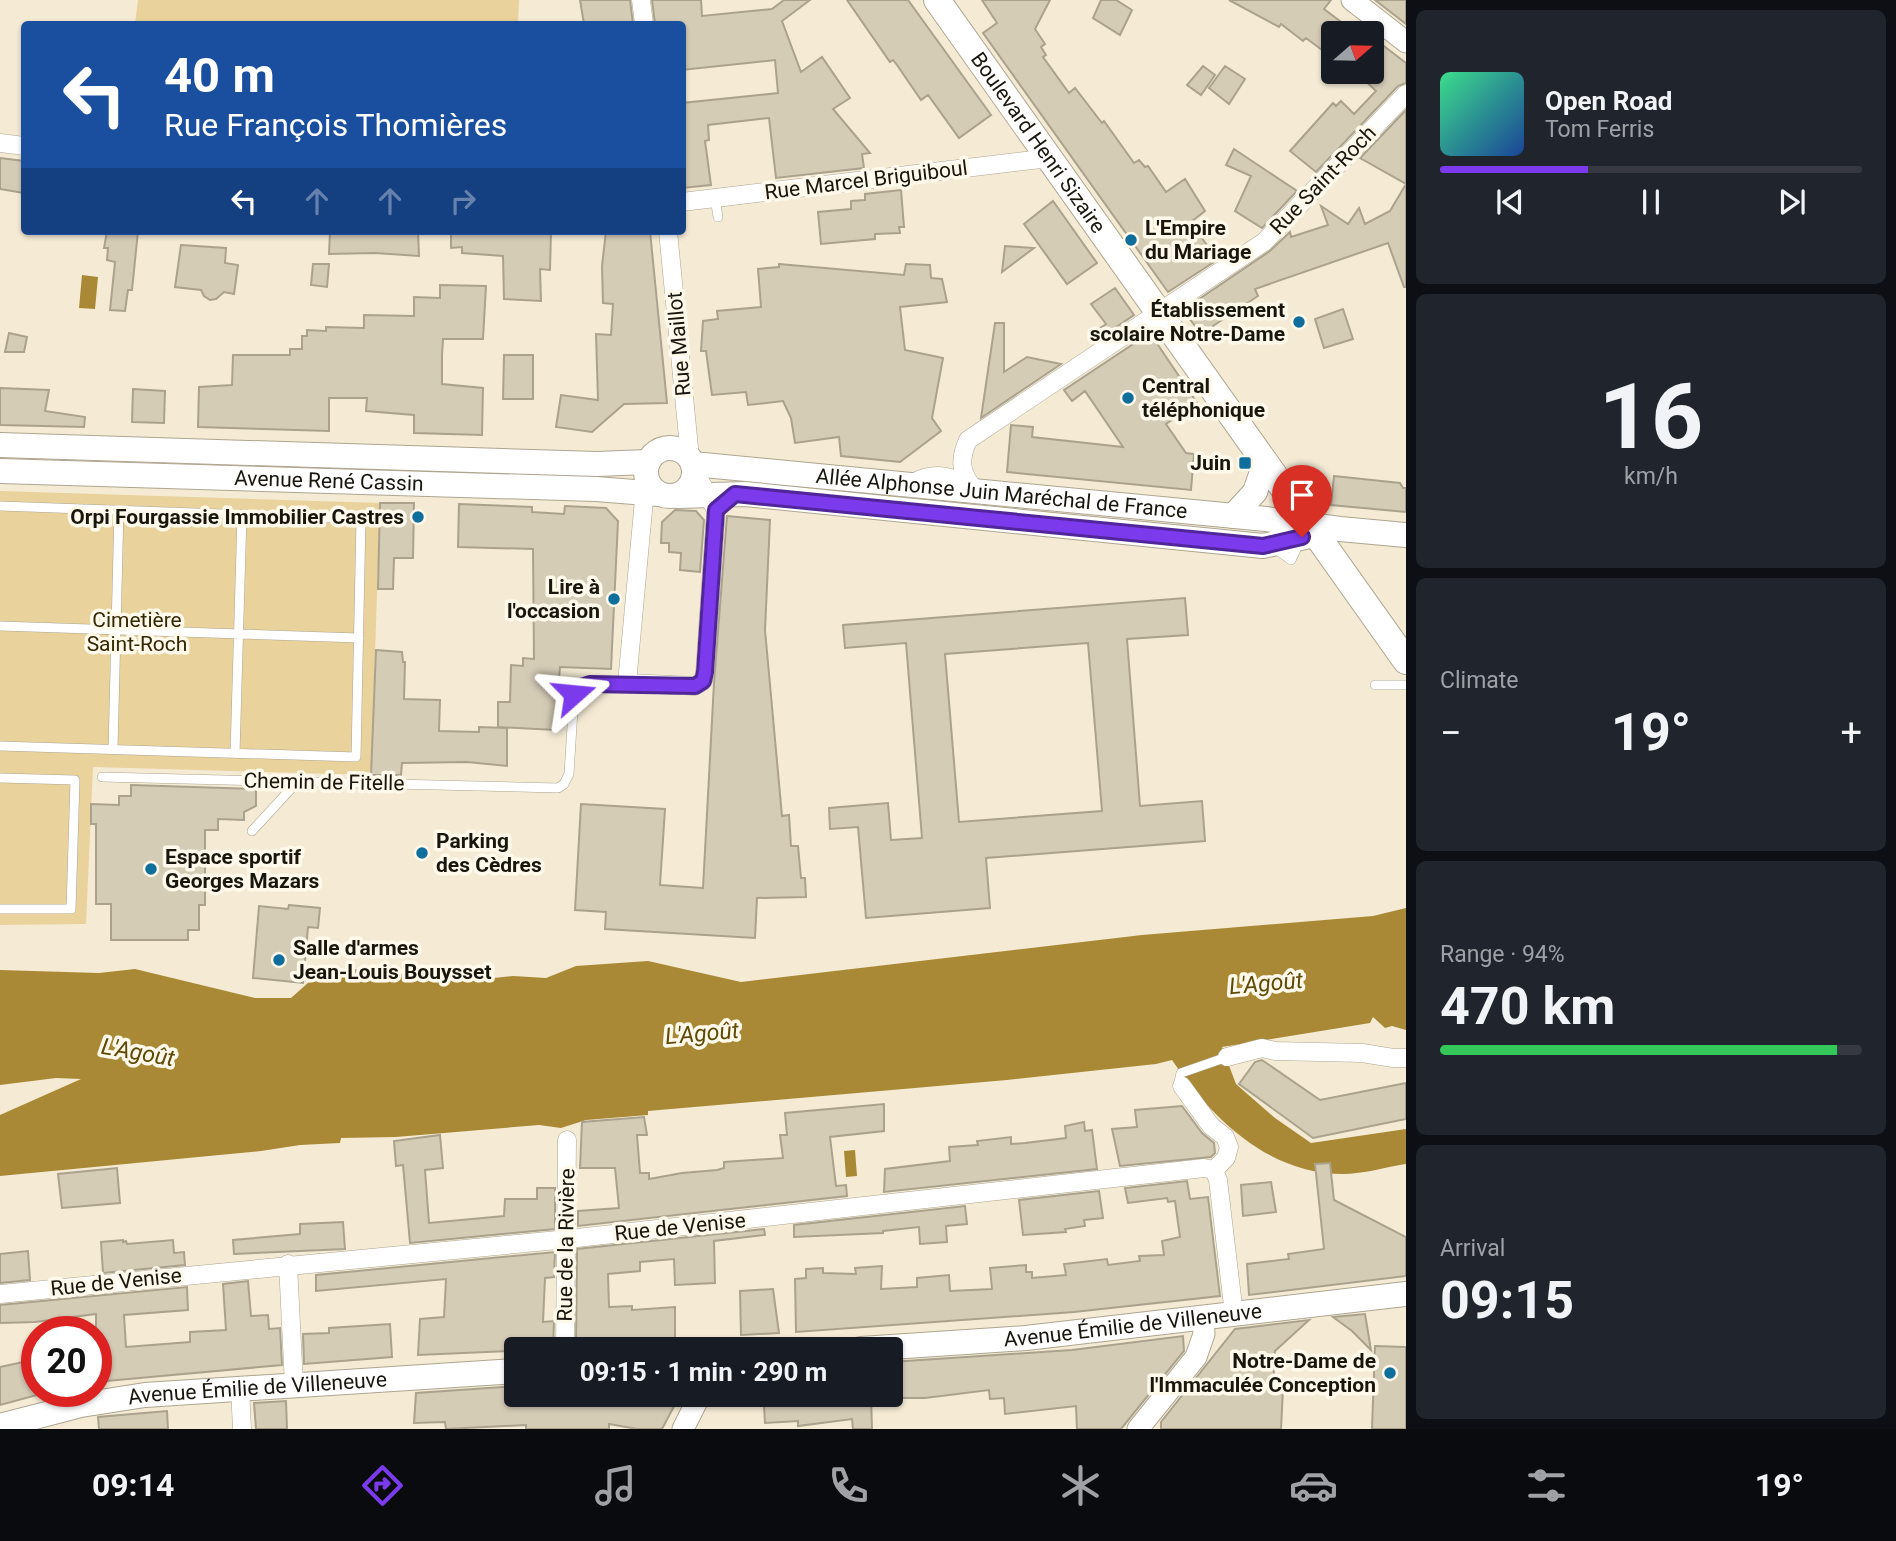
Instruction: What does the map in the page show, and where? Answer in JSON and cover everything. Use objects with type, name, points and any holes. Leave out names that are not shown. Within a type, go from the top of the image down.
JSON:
[{"type":"main road","name":"Boulevard Henri Sizaire","points":[[937,0],[1265,463],[1317,531],[1406,661]]},
{"type":"main road","name":"Avenue René Cassin","points":[[0,445],[597,464],[655,484]]},
{"type":"main road","points":[[668,448],[684,452],[692,464],[690,486],[655,484],[652,455],[668,448]]},
{"type":"main road","points":[[1233,516],[1255,492],[1265,463]]},
{"type":"main road","name":"Allée Alphonse Juin Maréchal de France","points":[[692,464],[904,483],[972,486],[1233,516],[1317,531],[1406,535]]},
{"type":"main road","name":"Avenue René Cassin","points":[[0,471],[596,489],[655,484]]},
{"type":"main road","name":"Allée Alphonse Juin Maréchal de France","points":[[655,484],[712,502],[735,494],[1263,546],[1317,531]]},
{"type":"main road","name":"Avenue Émilie de Villeneuve","points":[[903,1346],[1026,1338],[1406,1294]]},
{"type":"main road","name":"Avenue Émilie de Villeneuve","points":[[0,1426],[81,1405],[124,1398],[504,1372]]},
{"type":"street","points":[[641,0],[644,21]]},
{"type":"street","points":[[1352,0],[1406,42]]},
{"type":"street","name":"Rue Saint-Roch","points":[[972,486],[961,466],[962,452],[968,440],[1264,242],[1406,94]]},
{"type":"street","points":[[0,143],[21,146]]},
{"type":"street","name":"Rue Marcel Briguiboul","points":[[686,202],[1049,158]]},
{"type":"street","name":"Rue Maillot","points":[[668,235],[692,464]]},
{"type":"street","points":[[655,484],[627,683],[695,686],[703,681],[705,672],[712,502],[692,464]]},
{"type":"street","points":[[1227,1057],[1262,1048],[1406,1058]]},
{"type":"street","points":[[1181,1080],[1211,1126],[1225,1137],[1229,1147],[1226,1158],[1214,1170],[1218,1180],[1234,1314]]},
{"type":"street","name":"Rue de la Rivière","points":[[565,1337],[567,1140]]},
{"type":"street","name":"Rue de Venise","points":[[0,1294],[568,1239],[1204,1168],[1214,1170]]},
{"type":"street","points":[[288,1265],[295,1385]]},
{"type":"street","points":[[1138,1429],[1196,1357],[1204,1334],[1203,1319]]},
{"type":"street","points":[[240,1388],[242,1429]]},
{"type":"street","points":[[683,1429],[694,1407]]},
{"type":"lane","points":[[715,198],[718,217]]},
{"type":"lane","points":[[0,506],[361,519],[356,757],[0,746]]},
{"type":"lane","points":[[113,750],[120,510]]},
{"type":"lane","points":[[235,753],[242,515]]},
{"type":"lane","points":[[1263,546],[1276,549],[1291,560],[1317,531]]},
{"type":"lane","points":[[0,626],[359,638]]},
{"type":"lane","name":"Chemin de Fitelle","points":[[102,777],[558,788],[564,784],[569,774],[572,699],[578,688],[590,684],[627,683]]},
{"type":"lane","points":[[1375,685],[1406,685]]},
{"type":"lane","points":[[0,778],[75,780],[71,909],[0,909]]},
{"type":"lane","points":[[252,831],[298,781]]},
{"type":"lane","points":[[1181,1080],[1227,1057]]},
{"type":"green space","points":[[138,0],[519,0],[518,21],[135,21]]},
{"type":"green space","name":"Cimetière Saint-Roch","points":[[0,491],[380,503],[371,775],[93,767],[86,924],[0,925]]},
{"type":"water","points":[[82,275],[98,277],[95,309],[79,308]]},
{"type":"water","name":"L'Agoût","points":[[1406,908],[1406,1030],[1392,1026],[1385,1028],[1373,1017],[1370,1023],[1222,1047],[1236,1084],[1275,1118],[1311,1143],[1406,1129],[1406,1164],[1343,1174],[1315,1171],[1290,1164],[1266,1153],[1223,1121],[1204,1102],[1172,1060],[1007,1080],[648,1111],[648,1115],[586,1120],[561,1128],[539,1125],[396,1137],[341,1138],[340,1143],[0,1176],[0,1115],[81,1079],[56,1078],[0,1085],[0,970],[99,973],[135,969],[255,998],[291,998],[318,974],[353,969],[410,975],[441,971],[476,980],[513,976],[546,978],[576,966],[648,961],[741,982],[1142,935],[1373,916]]},
{"type":"water","points":[[855,1150],[857,1176],[846,1177],[844,1151]]},
{"type":"building","points":[[580,0],[630,0],[633,21],[584,21]]},
{"type":"building","points":[[652,0],[701,0],[702,16],[772,9],[784,0],[810,0],[782,21],[801,72],[822,57],[850,98],[833,109],[870,153],[862,154],[864,168],[776,178],[769,118],[708,125],[709,140],[705,141],[711,185],[686,188],[686,103],[778,93],[775,60],[686,70],[686,21],[655,21]]},
{"type":"building","points":[[847,0],[908,0],[991,115],[959,138],[928,95],[921,100],[893,60],[890,62]]},
{"type":"building","points":[[982,0],[1050,0],[1035,29],[1045,44],[1041,47],[1046,55],[1043,57],[1069,93],[1075,88],[1102,123],[1104,121],[1134,163],[1139,160],[1145,167],[1148,166],[1166,192],[1185,179],[1205,211],[1191,222],[1217,260],[1168,292],[983,33],[997,23]]},
{"type":"building","points":[[1101,0],[1116,0],[1132,10],[1120,35],[1093,18]]},
{"type":"building","points":[[1229,0],[1331,0],[1324,9],[1340,21],[1321,21],[1321,49],[1306,38],[1303,41],[1281,24],[1279,27]]},
{"type":"building","points":[[1375,0],[1406,0],[1406,24]]},
{"type":"building","points":[[1384,46],[1406,63],[1406,83],[1398,86],[1316,172],[1290,151],[1333,103],[1336,106],[1341,101],[1354,114],[1376,91],[1369,84],[1384,84]]},
{"type":"building","points":[[1203,66],[1215,75],[1201,95],[1187,85]]},
{"type":"building","points":[[1225,66],[1245,79],[1229,104],[1209,88]]},
{"type":"building","points":[[1406,110],[1406,184],[1360,158]]},
{"type":"building","points":[[1234,149],[1297,191],[1262,228],[1235,211],[1251,176],[1226,165]]},
{"type":"building","points":[[0,158],[21,161],[21,192],[0,189]]},
{"type":"building","points":[[1406,184],[1406,287],[1388,243],[1255,289],[1258,296],[1201,334],[1183,310],[1270,251],[1290,232],[1291,237],[1328,225],[1321,206],[1348,224],[1359,208],[1365,224],[1390,211]]},
{"type":"building","points":[[901,190],[904,227],[899,227],[900,233],[875,234],[875,239],[821,244],[818,212],[851,209],[851,201],[865,200],[865,194]]},
{"type":"building","points":[[1053,201],[1097,263],[1067,284],[1024,224]]},
{"type":"building","points":[[106,235],[138,235],[132,290],[128,290],[125,311],[110,310],[115,262],[107,260],[108,248],[104,248]]},
{"type":"building","points":[[330,235],[418,235],[419,256],[329,254]]},
{"type":"building","points":[[451,235],[551,235],[550,270],[540,269],[541,301],[504,299],[503,256],[462,253],[462,247],[451,248]]},
{"type":"building","points":[[606,235],[650,235],[667,403],[624,404],[592,432],[556,427],[561,395],[598,400],[596,334],[611,335],[613,304],[603,303],[602,266]]},
{"type":"building","points":[[181,245],[226,248],[225,263],[238,265],[234,294],[224,292],[216,299],[210,300],[201,290],[175,287]]},
{"type":"building","points":[[1005,246],[1034,248],[1002,272]]},
{"type":"building","points":[[313,264],[329,264],[327,287],[311,285]]},
{"type":"building","points":[[779,264],[904,275],[906,264],[930,265],[931,278],[942,279],[947,302],[900,307],[905,350],[943,358],[932,418],[941,431],[900,462],[841,456],[839,437],[795,443],[791,418],[783,401],[748,405],[746,392],[712,395],[706,351],[701,351],[703,321],[718,319],[717,311],[761,307],[758,269],[779,267]]},
{"type":"building","points":[[440,285],[486,286],[483,339],[443,339],[442,355],[442,384],[483,388],[482,435],[414,433],[414,415],[366,411],[367,398],[329,398],[329,431],[198,427],[199,387],[232,385],[233,355],[290,355],[290,349],[302,349],[302,336],[307,336],[307,330],[326,331],[326,327],[364,328],[364,315],[414,316],[414,297],[440,298]]},
{"type":"building","points":[[1115,288],[1134,315],[1097,340],[1093,333],[1106,324],[1091,304]]},
{"type":"building","points":[[1343,309],[1353,339],[1324,348],[1315,319]]},
{"type":"building","points":[[995,323],[1004,323],[1004,372],[1027,357],[1061,364],[981,418]]},
{"type":"building","points":[[9,333],[27,337],[24,352],[5,352]]},
{"type":"building","name":"Central téléphonique","points":[[1150,333],[1197,403],[1166,424],[1186,453],[1194,454],[1191,490],[1007,472],[1011,425],[1033,427],[1032,437],[1123,447],[1085,391],[1072,401],[1064,390]]},
{"type":"building","points":[[504,355],[533,355],[533,399],[503,399]]},
{"type":"building","points":[[0,388],[49,390],[45,411],[85,417],[84,427],[0,425]]},
{"type":"building","points":[[133,389],[165,391],[164,423],[132,422]]},
{"type":"building","points":[[1334,476],[1400,483],[1406,488],[1406,512],[1331,505]]},
{"type":"building","points":[[380,503],[414,503],[413,558],[394,558],[393,589],[378,589]]},
{"type":"building","points":[[459,504],[532,507],[532,512],[564,514],[565,506],[606,508],[618,521],[611,669],[560,667],[555,730],[498,727],[498,702],[510,702],[511,665],[523,666],[523,658],[534,659],[533,549],[458,547]]},
{"type":"building","points":[[675,510],[696,511],[704,520],[700,572],[680,570],[681,553],[669,552],[669,543],[661,543],[662,522]]},
{"type":"building","points":[[727,516],[770,520],[765,630],[782,816],[789,815],[791,846],[798,846],[806,897],[757,898],[755,938],[605,929],[606,912],[575,910],[581,804],[665,809],[660,885],[703,888],[714,683]]},
{"type":"building","points":[[1185,598],[1188,635],[1127,639],[1140,806],[1202,801],[1205,841],[986,858],[990,908],[866,918],[858,827],[830,829],[829,808],[888,803],[891,840],[922,838],[906,643],[845,648],[843,625]],"holes":[[[1088,643],[1102,811],[959,822],[945,654]]]},
{"type":"building","points":[[376,650],[402,652],[405,662],[404,699],[440,700],[439,731],[479,732],[479,727],[507,728],[507,766],[467,762],[402,763],[401,775],[371,775]]},
{"type":"building","name":"Espace sportif Georges Mazars","points":[[131,785],[256,789],[256,806],[244,812],[244,820],[218,819],[218,830],[205,830],[205,905],[199,905],[199,930],[188,930],[188,940],[111,940],[111,904],[96,904],[96,824],[91,824],[91,804],[119,805],[119,796],[131,796]]},
{"type":"building","name":"Salle d'armes Jean-Louis Bouysset","points":[[289,905],[320,908],[318,928],[308,927],[303,983],[253,978],[259,906],[288,909]]},
{"type":"building","points":[[1262,1060],[1320,1100],[1406,1083],[1406,1119],[1313,1138],[1239,1084],[1255,1062]]},
{"type":"building","points":[[884,1104],[884,1131],[830,1137],[836,1186],[846,1185],[847,1196],[578,1226],[578,1211],[619,1208],[615,1168],[580,1168],[582,1122],[644,1117],[647,1135],[637,1135],[640,1173],[649,1173],[649,1179],[717,1170],[724,1168],[724,1162],[783,1158],[780,1135],[787,1135],[785,1113]]},
{"type":"building","points":[[1182,1106],[1202,1133],[1214,1143],[1215,1153],[1211,1157],[1120,1166],[1112,1129],[1137,1127],[1135,1110]]},
{"type":"building","points":[[1084,1122],[1085,1131],[1092,1130],[1097,1169],[884,1192],[885,1169],[950,1161],[949,1147],[978,1145],[977,1141],[1011,1137],[1011,1144],[1066,1138],[1065,1126]]},
{"type":"building","points":[[440,1135],[443,1168],[425,1170],[429,1223],[504,1216],[505,1199],[537,1199],[537,1188],[555,1188],[555,1229],[410,1243],[403,1165],[396,1166],[394,1141]]},
{"type":"building","points":[[1330,1163],[1334,1200],[1406,1237],[1406,1276],[1249,1295],[1247,1264],[1289,1259],[1288,1254],[1324,1249],[1315,1164]]},
{"type":"building","points":[[117,1168],[120,1203],[62,1208],[58,1174]]},
{"type":"building","points":[[1187,1181],[1190,1199],[1208,1197],[1220,1296],[1074,1312],[796,1332],[795,1279],[806,1278],[806,1269],[823,1268],[823,1273],[856,1274],[855,1268],[882,1266],[881,1289],[917,1287],[917,1278],[949,1275],[950,1291],[992,1289],[990,1268],[1026,1265],[1026,1272],[1032,1272],[1032,1278],[1066,1275],[1064,1264],[1107,1259],[1108,1265],[1140,1261],[1139,1256],[1164,1255],[1162,1241],[1180,1237],[1175,1201],[1168,1202],[1167,1198],[1128,1203],[1125,1188]]},
{"type":"building","points":[[1271,1182],[1276,1212],[1243,1216],[1241,1185]]},
{"type":"building","points":[[1099,1191],[1103,1218],[1084,1220],[1085,1226],[1065,1229],[1066,1232],[1023,1235],[1019,1200]]},
{"type":"building","points":[[965,1206],[967,1224],[946,1226],[947,1242],[920,1244],[919,1227],[883,1233],[794,1237],[794,1225]]},
{"type":"building","points":[[343,1222],[345,1249],[234,1254],[233,1240],[300,1234],[300,1224]]},
{"type":"building","points":[[764,1229],[765,1235],[714,1241],[715,1283],[675,1285],[674,1259],[640,1262],[640,1271],[608,1274],[609,1307],[632,1306],[632,1310],[675,1307],[675,1337],[576,1337],[577,1249]]},
{"type":"building","points":[[123,1240],[127,1244],[173,1240],[174,1253],[184,1252],[185,1265],[103,1273],[101,1242]]},
{"type":"building","points":[[28,1251],[30,1280],[0,1283],[0,1254]]},
{"type":"building","points":[[555,1252],[554,1277],[545,1278],[543,1322],[554,1321],[553,1337],[504,1337],[504,1351],[418,1355],[420,1319],[444,1317],[446,1279],[316,1291],[316,1275]]},
{"type":"building","points":[[248,1281],[251,1316],[268,1315],[269,1329],[280,1328],[282,1365],[112,1381],[112,1316],[21,1316],[21,1322],[0,1323],[0,1305],[187,1287],[188,1310],[124,1315],[126,1347],[190,1342],[190,1332],[226,1330],[223,1284]]},
{"type":"building","points":[[773,1289],[779,1333],[741,1335],[740,1291]]},
{"type":"building","points":[[1365,1314],[1371,1350],[1333,1317]]},
{"type":"building","points":[[1309,1320],[1275,1351],[1273,1369],[1276,1381],[1283,1388],[1281,1429],[1161,1429],[1161,1422],[1235,1329]]},
{"type":"building","points":[[390,1324],[392,1357],[304,1364],[303,1334],[329,1333],[329,1328]]},
{"type":"building","points":[[1183,1336],[1184,1351],[1121,1429],[1077,1429],[1076,1406],[1005,1414],[1004,1398],[990,1399],[989,1390],[903,1398],[903,1361],[1072,1350]]},
{"type":"building","name":"Notre-Dame de l'Immaculée Conception","points":[[1375,1346],[1406,1347],[1406,1429],[1372,1429]]},
{"type":"building","points":[[21,1362],[21,1399],[0,1405],[0,1367]]},
{"type":"building","points":[[504,1387],[504,1407],[674,1407],[662,1429],[637,1429],[609,1424],[609,1429],[526,1429],[526,1425],[446,1429],[445,1422],[414,1423],[416,1393]]},
{"type":"building","points":[[286,1401],[287,1429],[256,1429],[254,1403]]},
{"type":"building","points":[[764,1407],[871,1407],[872,1429],[853,1429],[852,1419],[798,1426],[798,1421],[765,1423]]},
{"type":"building","points":[[167,1411],[168,1429],[99,1429],[98,1417]]},
{"type":"place","name":"L'Empire du Mariage","points":[[1131,240]]},
{"type":"place","name":"Établissement scolaire Notre-Dame","points":[[1299,322]]},
{"type":"place","name":"Central téléphonique","points":[[1128,398]]},
{"type":"place","name":"Juin","points":[[1245,463]]},
{"type":"place","name":"Orpi Fourgassie Immobilier Castres","points":[[418,517]]},
{"type":"place","name":"Lire à l'occasion","points":[[614,599]]},
{"type":"place","name":"Parking des Cèdres","points":[[422,853]]},
{"type":"place","name":"Espace sportif Georges Mazars","points":[[151,869]]},
{"type":"place","name":"Salle d'armes Jean-Louis Bouysset","points":[[279,960]]},
{"type":"place","name":"Notre-Dame de l'Immaculée Conception","points":[[1390,1373]]},
{"type":"route","points":[[574,694],[578,688],[590,684],[695,686],[703,681],[713,580],[716,510],[735,494],[1263,546],[1302,537]]}]
